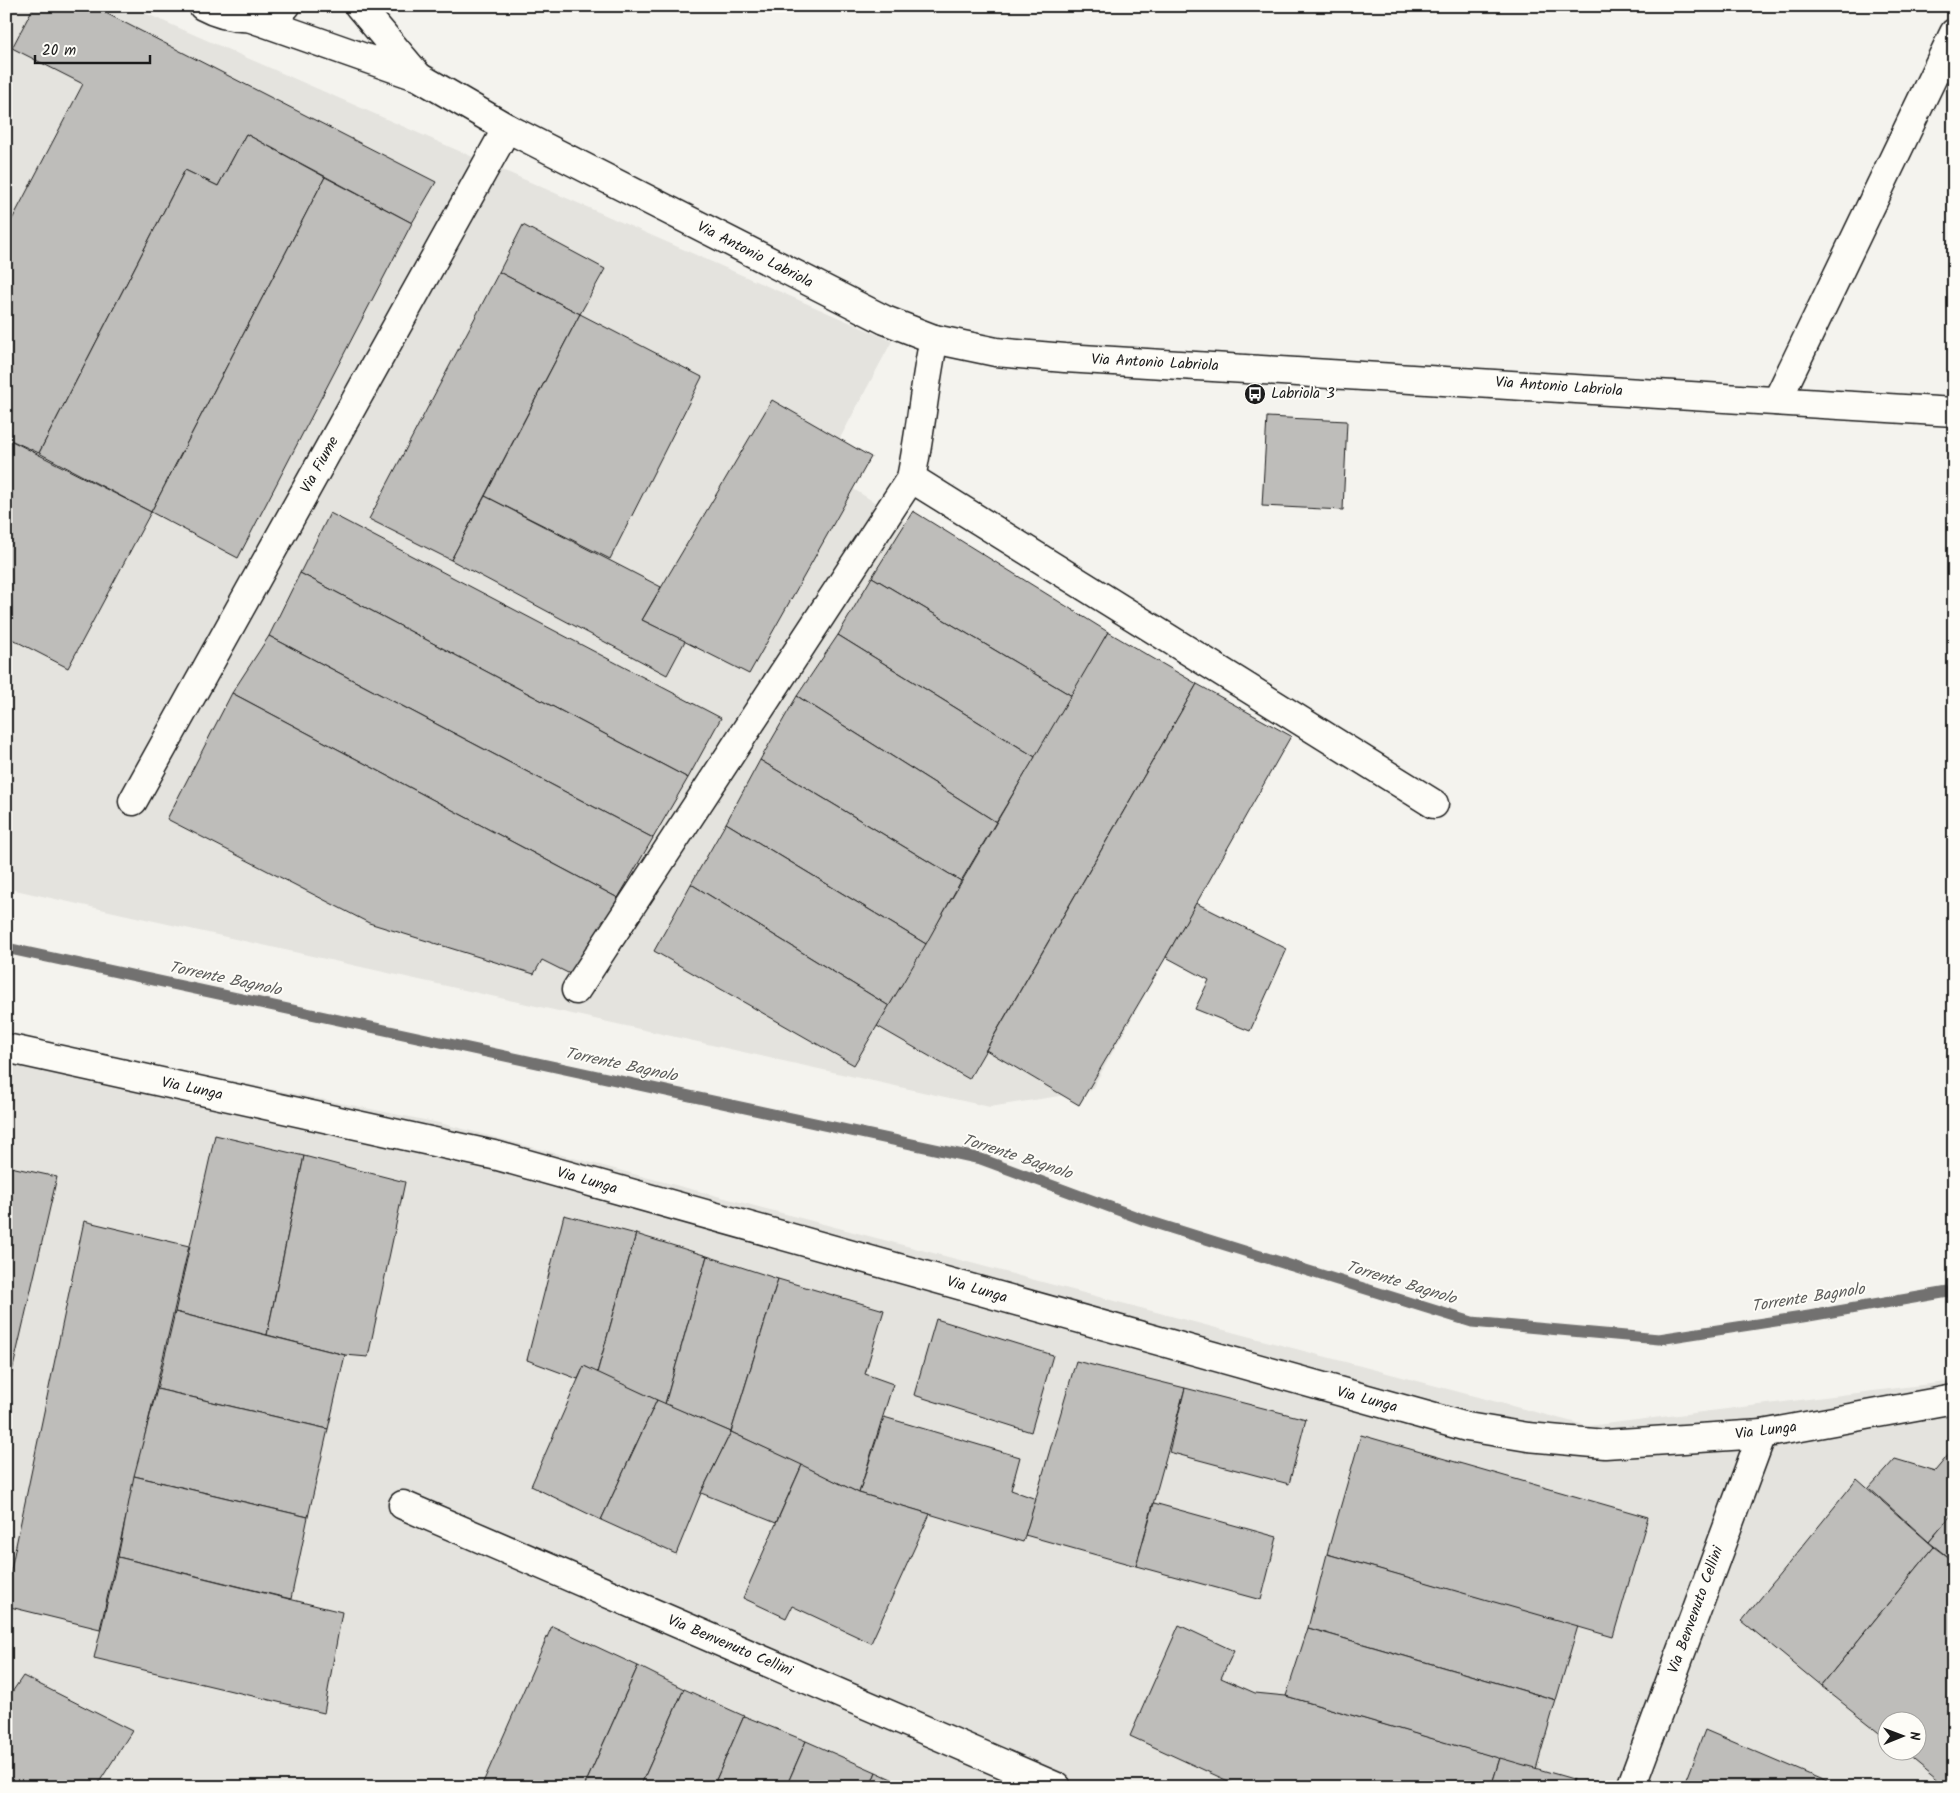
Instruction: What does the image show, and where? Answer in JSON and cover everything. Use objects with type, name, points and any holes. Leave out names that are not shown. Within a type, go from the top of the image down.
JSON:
[{"type":"street","points":[[203,6],[217,14],[251,18],[419,78]]},
{"type":"street","points":[[251,18],[286,6]]},
{"type":"street","points":[[359,6],[419,78]]},
{"type":"street","points":[[1777,401],[1954,33]]},
{"type":"street","name":"Via Antonio Labriola","points":[[419,78],[508,128],[885,320],[934,339],[996,352],[1065,358],[1954,412]]},
{"type":"street","name":"Via Fiume","points":[[133,801],[508,128]]},
{"type":"street","points":[[576,990],[911,478],[919,442],[928,366],[934,339]]},
{"type":"street","points":[[911,478],[1434,804]]},
{"type":"street","name":"Via Lunga","points":[[6,1048],[498,1156],[1467,1427],[1528,1437],[1605,1444],[1762,1434],[1954,1399]]},
{"type":"street","name":"Via Benvenuto Cellini","points":[[1631,1787],[1762,1434]]},
{"type":"street","name":"Via Benvenuto Cellini","points":[[402,1505],[1058,1787]]},
{"type":"shaded area","points":[[6,6],[129,6],[892,341],[823,470],[1279,755],[1091,1091],[990,1107],[6,888]]},
{"type":"shaded area","points":[[6,1035],[444,1124],[1588,1426],[1954,1381],[1954,1787],[6,1787]]},
{"type":"building","points":[[34,6],[92,6],[436,182],[412,223],[246,134],[218,186],[185,170],[39,453],[6,438],[6,231],[83,84],[12,48]]},
{"type":"building","points":[[246,134],[325,177],[151,512],[39,453],[185,170],[218,186]]},
{"type":"building","points":[[325,177],[412,223],[238,558],[151,512]]},
{"type":"building","points":[[523,225],[605,269],[580,314],[499,272]]},
{"type":"building","points":[[499,272],[580,314],[451,560],[369,519]]},
{"type":"building","points":[[580,314],[702,377],[610,559],[485,496]]},
{"type":"building","points":[[772,400],[871,457],[749,674],[642,620]]},
{"type":"building","points":[[1267,417],[1347,421],[1343,510],[1262,506]]},
{"type":"building","points":[[6,438],[151,512],[68,668],[6,636]]},
{"type":"building","points":[[485,496],[661,587],[642,620],[685,641],[667,675],[451,560]]},
{"type":"building","points":[[913,511],[1108,632],[1072,696],[872,577]]},
{"type":"building","points":[[330,513],[721,718],[688,778],[300,573]]},
{"type":"building","points":[[300,573],[688,778],[653,838],[269,636]]},
{"type":"building","points":[[872,577],[1072,696],[1035,757],[838,635]]},
{"type":"building","points":[[1108,632],[1197,684],[969,1079],[877,1026]]},
{"type":"building","points":[[838,635],[1035,757],[996,822],[797,696]]},
{"type":"building","points":[[269,636],[653,838],[618,898],[232,693]]},
{"type":"building","points":[[1197,684],[1291,736],[1166,957],[1079,1105],[986,1050]]},
{"type":"building","points":[[232,693],[618,898],[574,976],[542,960],[534,974],[369,923],[167,819]]},
{"type":"building","points":[[797,696],[996,822],[961,881],[760,760]]},
{"type":"building","points":[[760,760],[961,881],[926,944],[726,823]]},
{"type":"building","points":[[726,823],[926,944],[889,1006],[691,884]]},
{"type":"building","points":[[691,884],[889,1006],[854,1065],[654,951]]},
{"type":"building","points":[[1196,903],[1287,949],[1250,1031],[1195,1009],[1209,980],[1166,957]]},
{"type":"building","points":[[215,1135],[304,1156],[267,1335],[175,1312]]},
{"type":"building","points":[[304,1156],[405,1182],[368,1357],[345,1355],[267,1335]]},
{"type":"building","points":[[6,1166],[57,1177],[6,1398]]},
{"type":"building","points":[[564,1215],[636,1234],[597,1373],[584,1366],[578,1379],[527,1360]]},
{"type":"building","points":[[84,1221],[189,1246],[100,1629],[6,1606],[6,1593]]},
{"type":"building","points":[[636,1234],[707,1256],[665,1404],[597,1373]]},
{"type":"building","points":[[707,1256],[778,1279],[731,1432],[665,1404]]},
{"type":"building","points":[[778,1279],[884,1310],[865,1374],[893,1384],[859,1493],[731,1432]]},
{"type":"building","points":[[175,1312],[345,1355],[328,1429],[157,1389]]},
{"type":"building","points":[[936,1319],[1053,1355],[1031,1432],[914,1395]]},
{"type":"building","points":[[1076,1361],[1185,1388],[1136,1566],[1025,1535]]},
{"type":"building","points":[[584,1366],[657,1400],[601,1520],[531,1486]]},
{"type":"building","points":[[1185,1388],[1306,1419],[1289,1484],[1169,1452]]},
{"type":"building","points":[[157,1389],[328,1429],[308,1517],[134,1476]]},
{"type":"building","points":[[657,1400],[731,1432],[701,1493],[676,1554],[601,1520]]},
{"type":"building","points":[[884,1417],[1020,1457],[1011,1490],[1036,1499],[1023,1542],[859,1493]]},
{"type":"building","points":[[731,1432],[802,1465],[776,1523],[701,1493]]},
{"type":"building","points":[[1361,1435],[1648,1517],[1613,1637],[1327,1554]]},
{"type":"building","points":[[1950,1453],[1954,1456],[1954,1512],[1929,1542],[1869,1488],[1895,1459],[1935,1471]]},
{"type":"building","points":[[802,1465],[859,1493],[930,1514],[871,1643],[792,1606],[786,1618],[743,1598]]},
{"type":"building","points":[[134,1476],[308,1517],[291,1599],[118,1557]]},
{"type":"building","points":[[1857,1479],[1934,1547],[1821,1686],[1742,1621]]},
{"type":"building","points":[[1154,1503],[1277,1537],[1261,1600],[1136,1566]]},
{"type":"building","points":[[1954,1512],[1954,1562],[1929,1542]]},
{"type":"building","points":[[1934,1547],[1954,1562],[1954,1787],[1947,1787],[1914,1760],[1928,1760],[1928,1710],[1878,1710],[1878,1731],[1821,1686]]},
{"type":"building","points":[[1327,1554],[1578,1626],[1556,1700],[1308,1628]]},
{"type":"building","points":[[118,1557],[342,1612],[324,1713],[94,1658]]},
{"type":"building","points":[[1179,1625],[1234,1651],[1221,1678],[1255,1693],[1286,1696],[1500,1758],[1491,1787],[1241,1787],[1130,1736]]},
{"type":"building","points":[[552,1626],[638,1666],[584,1787],[481,1787]]},
{"type":"building","points":[[1308,1628],[1556,1700],[1536,1769],[1286,1696]]},
{"type":"building","points":[[638,1666],[684,1689],[640,1787],[584,1787]]},
{"type":"building","points":[[23,1676],[132,1731],[96,1787],[6,1787],[6,1701]]},
{"type":"building","points":[[684,1689],[744,1716],[713,1787],[640,1787]]},
{"type":"building","points":[[744,1716],[806,1741],[786,1787],[713,1787]]},
{"type":"building","points":[[1705,1730],[1827,1782],[1825,1787],[1683,1787]]},
{"type":"building","points":[[806,1741],[876,1772],[870,1787],[786,1787]]},
{"type":"building","points":[[1500,1758],[1573,1779],[1571,1787],[1491,1787]]},
{"type":"building","points":[[876,1772],[909,1787],[870,1787]]},
{"type":"waterway","name":"Torrente Bagnolo","points":[[6,948],[981,1159],[1145,1220],[1472,1322],[1659,1339],[1954,1291]]},
{"type":"place","name":"Labriola 3","points":[[1255,394]]}]
